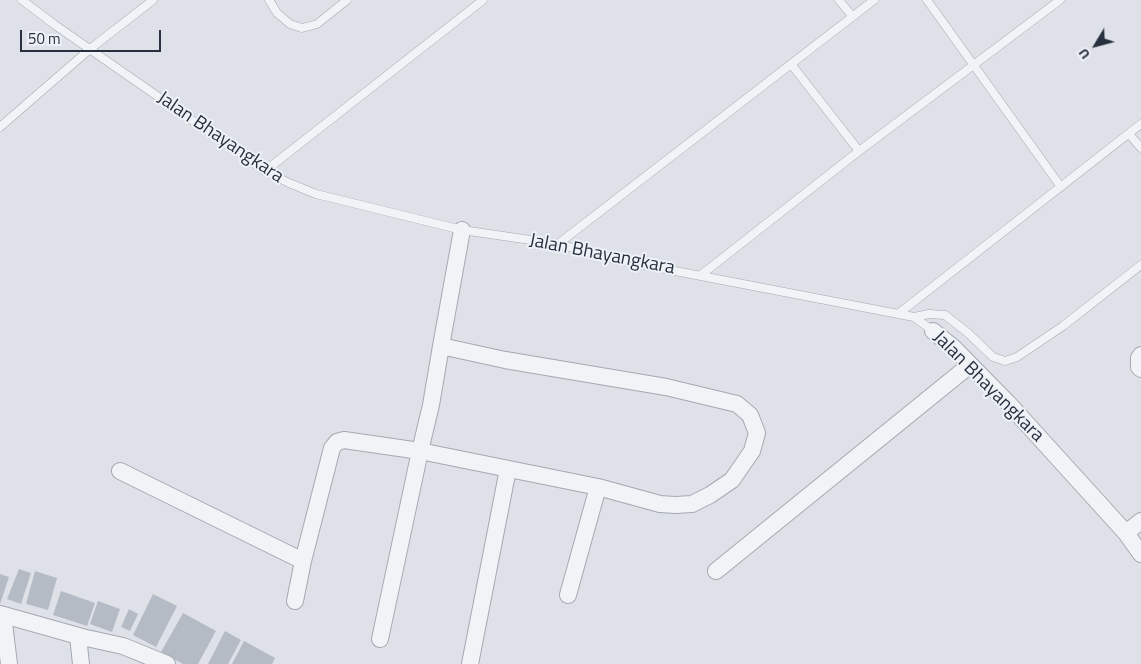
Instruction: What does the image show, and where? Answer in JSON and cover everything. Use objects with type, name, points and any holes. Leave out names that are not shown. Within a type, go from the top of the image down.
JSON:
[{"type":"street","points":[[380,639],[431,404],[462,230]]},
{"type":"street","name":"Jalan Bhayangkara","points":[[933,332],[954,348],[1008,403],[1126,533],[1141,554]]},
{"type":"street","points":[[295,601],[303,561],[332,448],[337,442],[344,440],[420,452],[598,487],[660,504],[692,504],[710,495],[732,480],[752,451],[757,433],[750,415],[737,404],[666,387],[505,360],[442,346]]},
{"type":"street","points":[[1141,355],[1139,367],[1141,369]]},
{"type":"street","points":[[716,571],[970,365]]},
{"type":"street","points":[[470,664],[508,469]]},
{"type":"street","points":[[120,471],[303,561]]},
{"type":"street","points":[[568,595],[598,487]]},
{"type":"street","points":[[1126,533],[1141,521]]},
{"type":"street","points":[[8,664],[1,615],[123,646],[149,660],[166,664]]},
{"type":"street","points":[[78,636],[81,664]]},
{"type":"lane","name":"Jalan Bhayangkara","points":[[22,0],[266,171],[316,194],[462,230],[558,244],[618,260],[914,317],[933,332]]},
{"type":"lane","points":[[0,127],[90,49],[153,0]]},
{"type":"lane","points":[[268,0],[290,24],[302,28],[317,24],[347,0]]},
{"type":"lane","points":[[266,171],[483,0]]},
{"type":"lane","points":[[839,0],[852,16]]},
{"type":"lane","points":[[558,244],[874,0]]},
{"type":"lane","points":[[927,0],[1061,187]]},
{"type":"lane","points":[[701,275],[859,151],[1060,0]]},
{"type":"lane","points":[[791,64],[859,151]]},
{"type":"lane","points":[[898,314],[1141,124]]},
{"type":"lane","points":[[1129,134],[1141,148]]},
{"type":"lane","points":[[914,317],[929,314],[945,315],[968,333],[993,357],[1004,361],[1017,358],[1056,331],[1141,265]]},
{"type":"building","points":[[19,569],[31,573],[21,604],[7,599]]},
{"type":"building","points":[[35,571],[57,578],[48,610],[26,604]]},
{"type":"building","points":[[0,574],[9,577],[0,604]]},
{"type":"building","points":[[61,591],[95,603],[87,626],[53,615]]},
{"type":"building","points":[[153,594],[177,606],[156,647],[133,635]]},
{"type":"building","points":[[98,601],[120,609],[112,632],[90,624]]},
{"type":"building","points":[[129,609],[138,614],[130,631],[121,627]]},
{"type":"building","points":[[183,613],[216,631],[198,664],[183,664],[161,652]]},
{"type":"building","points":[[225,631],[241,640],[228,664],[208,664]]},
{"type":"building","points":[[244,641],[275,658],[272,664],[232,664]]}]
